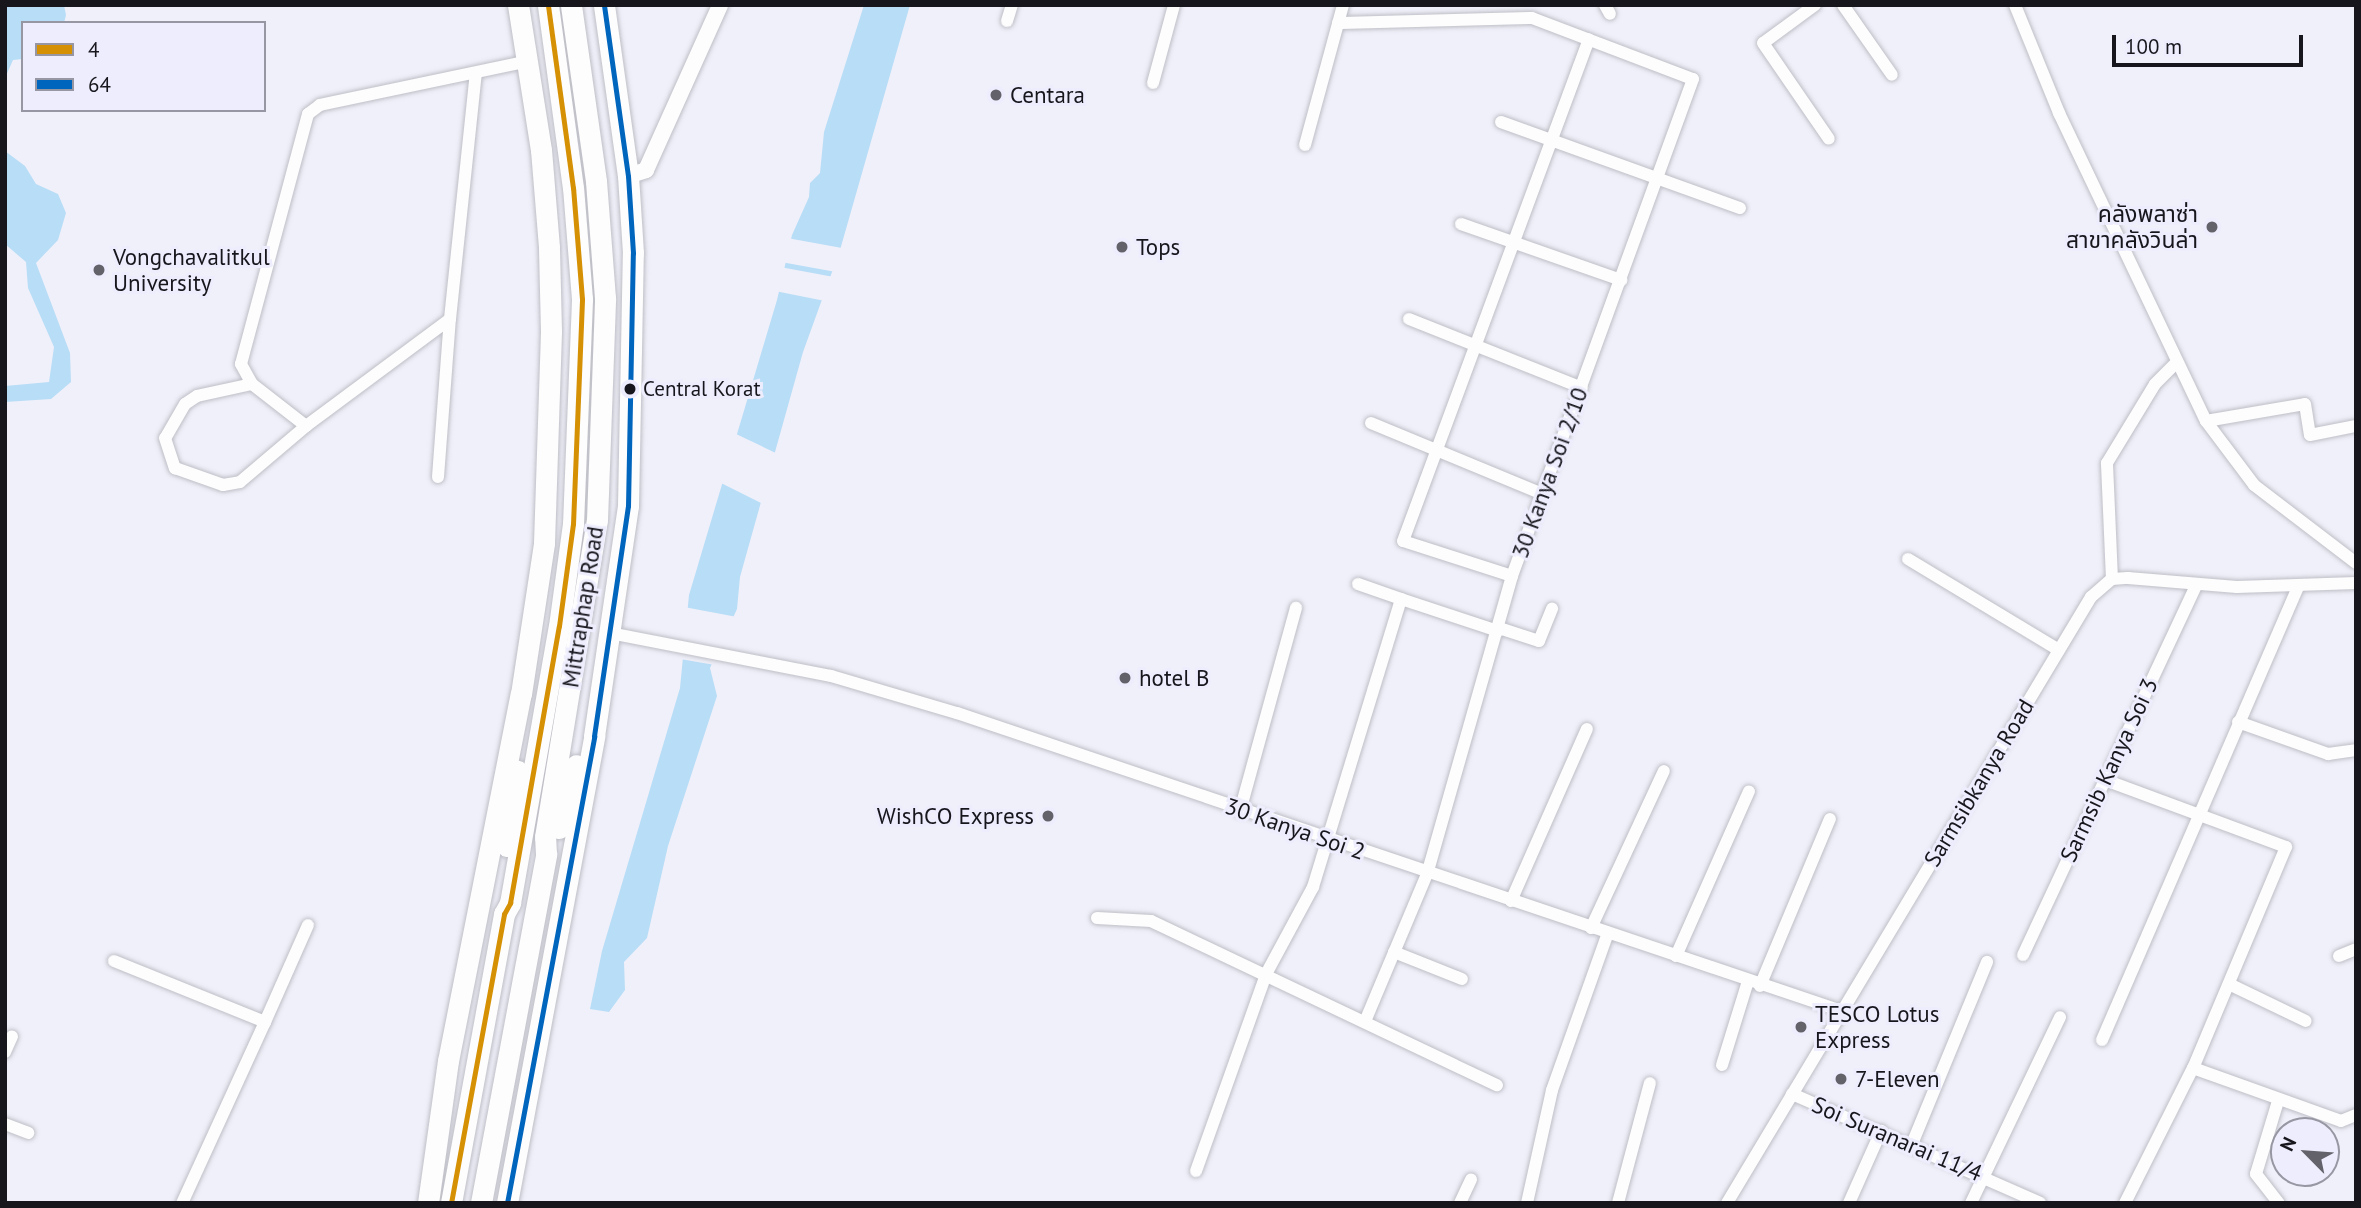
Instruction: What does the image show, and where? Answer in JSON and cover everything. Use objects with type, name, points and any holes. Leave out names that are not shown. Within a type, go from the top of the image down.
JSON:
[{"type":"highway","points":[[428,1203],[442,1103],[521,694],[544,543],[551,331],[541,150],[518,5]]},
{"type":"highway","name":"Mittraphap Road","points":[[451,1203],[504,914],[510,903],[559,626],[580,423],[582,299],[573,188],[548,5]]},
{"type":"highway","name":"Mittraphap Road","points":[[481,1203],[546,854],[545,837],[596,532],[603,419],[605,298],[597,194],[572,5]]},
{"type":"highway","points":[[507,1203],[594,736],[593,720],[626,531],[632,442],[634,290],[628,176],[604,5]]},
{"type":"highway","points":[[504,914],[499,900],[525,705],[521,694]]},
{"type":"highway","points":[[546,854],[556,839],[584,734],[593,720]]},
{"type":"street","points":[[628,176],[646,170],[720,5]]},
{"type":"street","points":[[1007,21],[1013,5]]},
{"type":"street","points":[[1153,83],[1174,5]]},
{"type":"street","points":[[1305,145],[1343,5]]},
{"type":"street","points":[[1815,5],[1763,43],[1829,139]]},
{"type":"street","points":[[1843,5],[1892,75]]},
{"type":"street","points":[[2015,5],[2059,113],[2206,421],[2254,485],[2356,563]]},
{"type":"street","points":[[1338,23],[1532,18],[1589,39],[1403,541],[1512,576]]},
{"type":"street","name":"30 Kanya Soi 2/10","points":[[1366,1019],[1427,874],[1512,576],[1693,79],[1589,39]]},
{"type":"street","points":[[306,426],[252,384],[243,370],[243,356],[308,114],[320,105],[528,61]]},
{"type":"street","points":[[438,477],[450,319],[476,73]]},
{"type":"street","points":[[1501,122],[1740,208]]},
{"type":"street","points":[[1461,224],[1621,280]]},
{"type":"street","points":[[252,384],[197,396],[185,404],[165,438],[175,468],[232,485],[306,426],[450,319]]},
{"type":"street","points":[[1409,319],[1582,388]]},
{"type":"street","points":[[2178,362],[2155,384],[2107,463],[2112,579],[2196,586],[2356,583]]},
{"type":"street","points":[[2206,421],[2305,404],[2310,435],[2356,426]]},
{"type":"street","points":[[1371,424],[1542,494]]},
{"type":"street","points":[[1908,559],[2059,650]]},
{"type":"street","name":"Sarmsibkanya Road","points":[[1727,1203],[2091,597],[2112,579]]},
{"type":"street","points":[[1358,584],[1539,641],[1552,609]]},
{"type":"street","name":"Sarmsib Kanya Soi 3","points":[[2023,955],[2196,586]]},
{"type":"street","points":[[2102,1040],[2298,586]]},
{"type":"street","points":[[1196,1171],[1266,974],[1313,887],[1401,599]]},
{"type":"street","points":[[1240,811],[1296,608]]},
{"type":"street","name":"30 Kanya Soi 2","points":[[610,633],[831,676],[957,713],[1328,841],[1842,1011]]},
{"type":"street","points":[[2238,722],[2328,754],[2356,750]]},
{"type":"street","points":[[1511,901],[1587,729]]},
{"type":"street","points":[[1591,928],[1664,771]]},
{"type":"street","points":[[2105,780],[2286,847],[2193,1068],[2125,1203]]},
{"type":"street","points":[[1676,956],[1749,791]]},
{"type":"street","points":[[1722,1065],[1754,984],[1830,819]]},
{"type":"street","points":[[1097,918],[1151,921],[1366,1019],[1497,1085]]},
{"type":"street","points":[[182,1203],[308,925]]},
{"type":"street","points":[[1528,1203],[1552,1090],[1581,998],[1608,933]]},
{"type":"street","points":[[2339,956],[2356,950]]},
{"type":"street","points":[[1394,952],[1462,979]]},
{"type":"street","points":[[114,961],[265,1022]]},
{"type":"street","points":[[1912,1144],[1987,962]]},
{"type":"street","points":[[2229,984],[2306,1021]]},
{"type":"street","points":[[1971,1203],[2060,1017]]},
{"type":"street","points":[[5,1052],[12,1036]]},
{"type":"street","points":[[2193,1068],[2277,1101],[2341,1121],[2356,1115]]},
{"type":"street","points":[[1618,1203],[1650,1083]]},
{"type":"street","name":"Soi Suranarai 11/4","points":[[1792,1094],[1912,1144],[2040,1203]]},
{"type":"street","points":[[2277,1101],[2256,1174],[2279,1203]]},
{"type":"street","points":[[5,1124],[28,1133]]},
{"type":"street","points":[[1850,1203],[1881,1131]]},
{"type":"street","points":[[1460,1203],[1471,1179]]},
{"type":"water","points":[[5,5],[64,5],[64,21],[21,21],[21,59],[13,60],[5,78]]},
{"type":"water","points":[[864,5],[910,5],[840,250],[803,352],[740,577],[737,609],[710,668],[717,696],[668,846],[647,938],[624,962],[625,990],[609,1012],[590,1009],[602,951],[680,688],[689,595],[777,300],[792,235],[809,197],[810,183],[820,173],[824,132]]},
{"type":"water","points":[[5,151],[25,166],[36,184],[58,194],[66,213],[58,240],[36,263],[70,353],[71,382],[51,399],[5,402],[5,386],[49,382],[54,347],[28,288],[26,262],[5,244]]},
{"type":"pier","points":[[787,238],[842,248],[836,272],[781,262]]},
{"type":"pier","points":[[780,267],[834,277],[825,301],[775,291]]},
{"type":"pier","points":[[734,433],[780,455],[765,505],[719,482]]},
{"type":"pier","points":[[684,607],[737,617],[715,665],[680,659]]},
{"type":"transit line","name":"4","points":[[451,1203],[504,914],[510,903],[559,626],[573,524],[582,299],[573,188],[548,5]]},
{"type":"transit line","name":"64","points":[[507,1203],[594,736],[628,506],[633,253],[628,176],[604,5]]},
{"type":"place","name":"Centara","points":[[996,95]]},
{"type":"place","name":"คลังพลาซ่า สาขาคลังวินล่า","points":[[2212,227]]},
{"type":"place","name":"Tops","points":[[1122,247]]},
{"type":"place","name":"Vongchavalitkul University","points":[[99,270]]},
{"type":"place","name":"Central Korat","points":[[630,389]]},
{"type":"place","name":"hotel B","points":[[1125,678]]},
{"type":"place","name":"WishCO Express","points":[[1048,816]]},
{"type":"place","name":"TESCO Lotus Express","points":[[1801,1027]]},
{"type":"place","name":"7-Eleven","points":[[1841,1079]]}]
